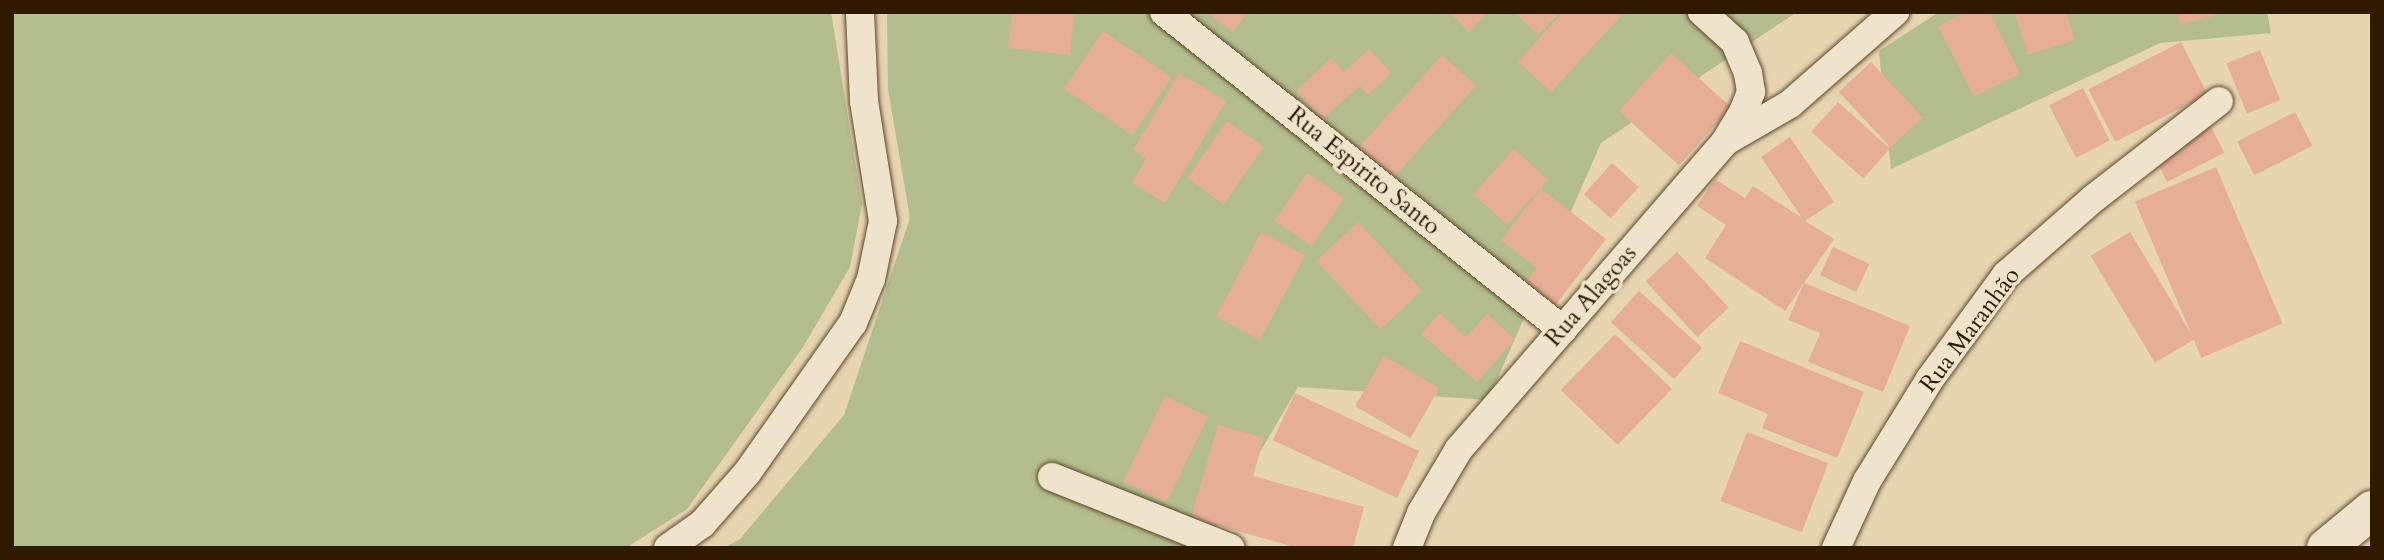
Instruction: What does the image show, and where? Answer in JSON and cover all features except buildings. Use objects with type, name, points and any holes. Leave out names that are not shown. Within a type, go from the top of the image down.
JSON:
[{"type":"street","points":[[668,548],[702,524],[747,473],[853,323],[871,279],[883,221],[864,102],[860,12]]},
{"type":"street","name":"Rua Espirito Santo","points":[[1164,12],[1563,330]]},
{"type":"street","name":"Rua Alagoas","points":[[1407,548],[1420,513],[1458,449],[1725,142],[1751,92],[1735,41],[1702,12]]},
{"type":"street","points":[[1725,142],[1790,104],[1895,12]]},
{"type":"street","name":"Rua Maranhão","points":[[1836,548],[1867,481],[1930,379],[2006,275],[2094,198],[2219,101]]},
{"type":"street","points":[[1052,477],[1230,548]]},
{"type":"street","points":[[2326,548],[2372,510]]},
{"type":"green space","points":[[12,12],[831,12],[862,204],[850,267],[803,347],[687,509],[626,548],[12,548]]},
{"type":"green space","points":[[887,12],[1797,12],[1601,143],[1488,400],[1298,387],[1204,548],[724,548],[740,539],[844,415],[910,218],[888,89]]},
{"type":"green space","points":[[1939,12],[2267,12],[2271,33],[2160,43],[1891,169],[1879,51]]}]
